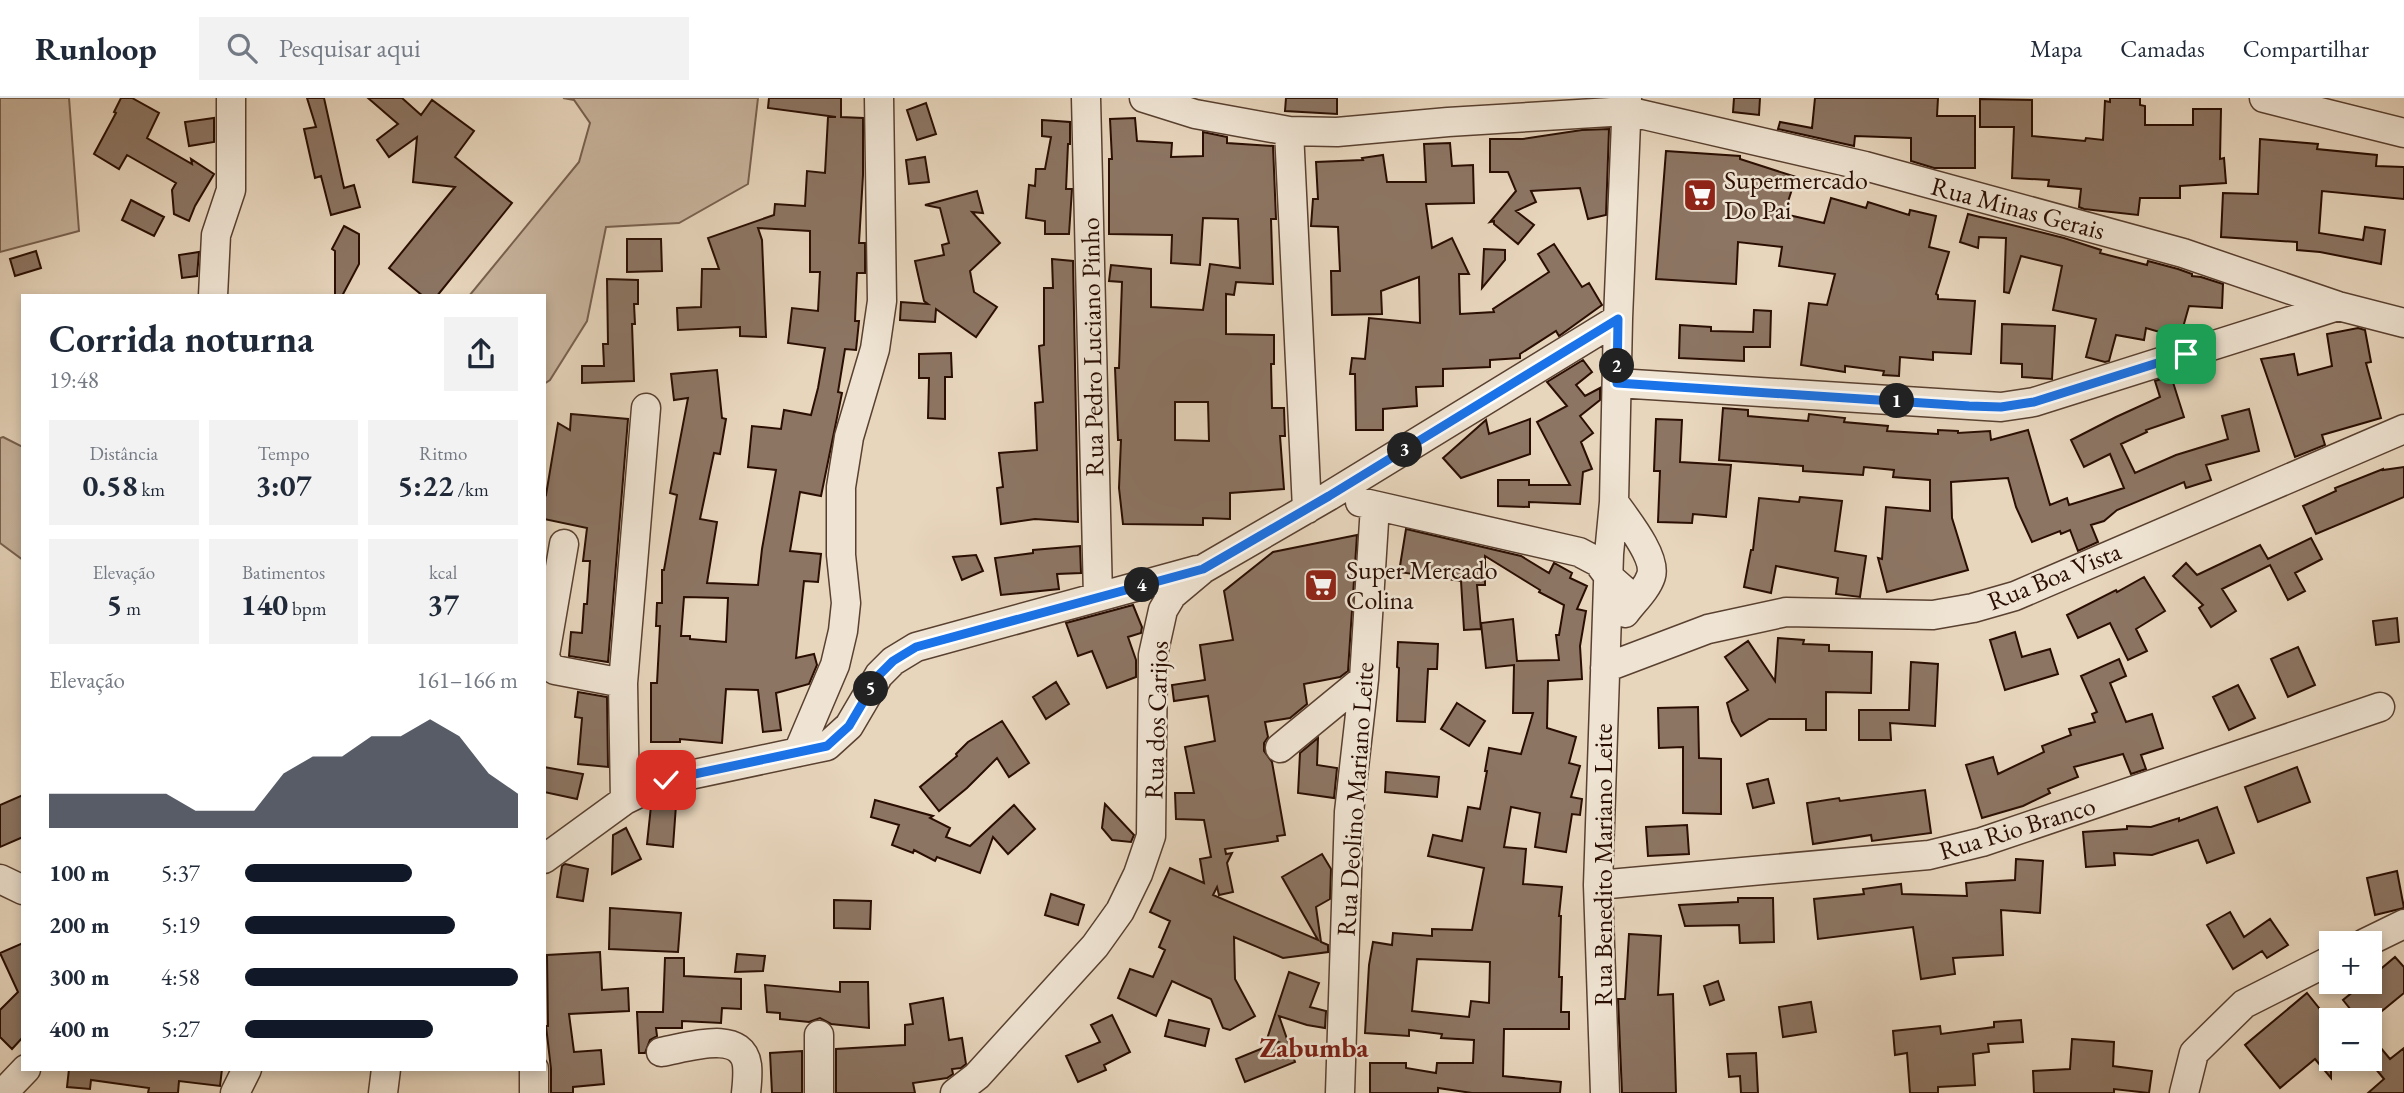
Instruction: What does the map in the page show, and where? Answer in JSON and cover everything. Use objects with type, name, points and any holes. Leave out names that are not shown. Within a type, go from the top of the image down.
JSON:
[{"type":"street","points":[[213,294],[216,235],[231,190],[230,98]]},
{"type":"street","points":[[798,752],[835,665],[843,631],[846,603],[841,555],[841,487],[849,437],[875,349],[883,300],[879,98]]},
{"type":"street","name":"Rua Pedro Luciano Pinho","points":[[1086,98],[1098,597]]},
{"type":"street","name":"Rua Minas Gerais","points":[[1144,98],[1195,114],[1289,131],[1337,132],[1627,104],[2170,250],[2338,306],[2404,323]]},
{"type":"street","points":[[2264,98],[2404,133]]},
{"type":"street","name":"Rua Benedito Mariano Leite","points":[[1605,1093],[1598,885],[1627,104]]},
{"type":"street","points":[[1289,131],[1318,503],[1375,506],[1579,552],[1609,566],[1635,600]]},
{"type":"street","points":[[1617,383],[2001,407],[2034,402],[2338,306]]},
{"type":"street","name":"Rua dos Carijos","points":[[955,1093],[979,1085],[1095,946],[1120,911],[1138,874],[1151,836],[1153,655],[1163,610],[1172,595],[1203,569],[1318,503],[1618,319]]},
{"type":"street","points":[[625,800],[623,683],[646,408]]},
{"type":"street","name":"Rua Boa Vista","points":[[1605,668],[1708,629],[1786,612],[1933,615],[1973,608],[2015,596],[2404,429]]},
{"type":"street","points":[[1606,638],[1652,575],[1646,551],[1614,502]]},
{"type":"street","name":"Rua Deolino Mariano Leite","points":[[1340,1093],[1349,812],[1364,679],[1375,506]]},
{"type":"street","points":[[546,649],[564,544]]},
{"type":"street","points":[[1609,566],[1623,547],[1646,551]]},
{"type":"street","points":[[546,858],[625,800],[666,780],[827,746],[849,726],[879,675],[893,661],[916,647],[1203,569]]},
{"type":"street","points":[[546,658],[555,670],[623,683]]},
{"type":"street","points":[[1280,748],[1364,679]]},
{"type":"street","name":"Rua Rio Branco","points":[[1598,885],[1929,855],[1982,842],[2380,707]]},
{"type":"street","points":[[0,879],[21,889]]},
{"type":"street","points":[[2382,936],[2402,928]]},
{"type":"street","points":[[2184,1093],[2194,1053],[2244,1004],[2319,966]]},
{"type":"street","points":[[819,1035],[819,1093]]},
{"type":"street","points":[[661,1052],[719,1042],[735,1044],[743,1052],[747,1064],[746,1093]]},
{"type":"street","points":[[3,1093],[24,1071]]},
{"type":"street","points":[[235,1093],[246,1071]]},
{"type":"street","points":[[383,1093],[386,1071]]},
{"type":"street","points":[[534,1071],[534,1093]]},
{"type":"shaded area","points":[[0,98],[69,98],[79,231],[0,252]]},
{"type":"shaded area","points":[[563,98],[758,98],[748,184],[679,223],[606,227],[587,321],[546,383],[546,294],[471,294],[579,162],[590,123],[574,100]]},
{"type":"shaded area","points":[[0,438],[21,446],[21,559],[0,543]]},
{"type":"building","points":[[121,98],[132,98],[159,113],[147,138],[192,164],[191,159],[214,174],[189,221],[174,214],[172,190],[176,183],[127,155],[119,169],[94,154]]},
{"type":"building","points":[[307,98],[324,98],[344,188],[354,185],[360,207],[331,215],[321,176],[315,178],[304,129],[316,127]]},
{"type":"building","points":[[368,98],[402,98],[421,115],[432,100],[474,131],[455,157],[512,203],[439,294],[421,294],[389,268],[455,187],[413,182],[417,137],[389,157],[377,140],[398,124]]},
{"type":"building","points":[[769,98],[841,98],[841,117],[863,118],[859,243],[865,243],[865,273],[857,273],[855,321],[859,321],[856,350],[845,349],[838,392],[842,393],[821,496],[800,492],[790,551],[821,554],[818,582],[804,581],[796,658],[814,654],[817,665],[809,684],[776,693],[781,730],[763,732],[758,690],[726,689],[722,743],[680,739],[680,742],[651,742],[651,683],[657,683],[660,626],[656,626],[657,603],[662,603],[662,570],[677,495],[670,493],[688,398],[674,400],[671,374],[717,370],[722,418],[726,419],[720,454],[714,453],[700,519],[717,522],[707,583],[758,585],[776,470],[748,467],[752,426],[781,429],[784,410],[811,415],[818,388],[825,348],[788,343],[792,308],[818,311],[820,272],[810,272],[810,231],[758,228],[762,240],[766,337],[740,336],[740,327],[678,330],[677,308],[701,307],[702,269],[719,269],[708,238],[774,215],[775,204],[805,206],[807,171],[825,173],[828,117],[836,117],[768,108]],"holes":[[[684,597],[728,598],[726,642],[681,636]]]},
{"type":"building","points":[[1286,98],[1337,98],[1337,114],[1285,111]]},
{"type":"building","points":[[1734,98],[1760,98],[1759,115],[1733,112]]},
{"type":"building","points":[[1815,98],[1938,98],[1937,116],[1975,116],[1975,168],[1934,168],[1911,161],[1911,138],[1855,136],[1854,146],[1778,129],[1780,122],[1812,128]]},
{"type":"building","points":[[2110,98],[2140,98],[2140,105],[2145,106],[2145,125],[2193,125],[2193,109],[2221,109],[2220,159],[2224,158],[2226,183],[2180,186],[2180,198],[2140,198],[2138,215],[2084,209],[2079,207],[2081,189],[2048,186],[2049,180],[2012,178],[2014,127],[1980,127],[1980,99],[2032,100],[2032,136],[2103,140],[2105,101],[2110,102]]},
{"type":"building","points":[[926,103],[936,134],[917,140],[907,110]]},
{"type":"building","points":[[214,118],[214,142],[189,146],[185,122]]},
{"type":"building","points":[[1135,118],[1137,141],[1172,143],[1171,157],[1203,156],[1203,132],[1227,137],[1227,143],[1273,146],[1276,219],[1271,219],[1273,284],[1236,282],[1234,295],[1226,294],[1226,334],[1274,335],[1274,364],[1271,364],[1272,408],[1284,408],[1285,436],[1280,436],[1284,489],[1230,493],[1230,519],[1203,518],[1203,525],[1123,524],[1119,488],[1121,440],[1118,440],[1115,368],[1119,368],[1122,282],[1109,281],[1111,265],[1151,269],[1151,307],[1203,310],[1210,264],[1240,268],[1238,219],[1203,218],[1200,265],[1171,263],[1172,235],[1109,234],[1109,159],[1112,159],[1110,119]],"holes":[[[1175,402],[1208,402],[1209,441],[1175,440]]]},
{"type":"building","points":[[1042,120],[1070,122],[1066,189],[1072,189],[1069,234],[1045,234],[1045,221],[1026,218],[1029,185],[1035,186],[1036,169],[1045,169],[1051,137],[1042,136]]},
{"type":"building","points":[[1609,129],[1606,215],[1588,219],[1580,188],[1531,191],[1536,202],[1516,211],[1534,225],[1518,244],[1494,224],[1494,221],[1490,222],[1516,191],[1508,172],[1490,172],[1490,139],[1523,139],[1582,130]]},
{"type":"building","points":[[2260,139],[2318,144],[2317,149],[2377,155],[2376,166],[2404,167],[2404,199],[2322,191],[2319,233],[2363,240],[2365,227],[2385,230],[2381,264],[2297,250],[2297,242],[2221,237],[2223,193],[2258,194]]},
{"type":"building","points":[[1450,143],[1452,166],[1473,165],[1474,203],[1426,204],[1432,248],[1452,238],[1469,274],[1459,274],[1460,314],[1494,312],[1493,309],[1549,272],[1538,254],[1554,244],[1582,287],[1589,283],[1602,305],[1559,336],[1556,331],[1520,354],[1520,358],[1490,360],[1490,367],[1443,369],[1443,386],[1416,387],[1417,406],[1383,409],[1383,430],[1356,430],[1355,374],[1350,374],[1352,358],[1365,359],[1369,318],[1420,323],[1419,277],[1381,291],[1382,314],[1332,315],[1331,271],[1340,271],[1338,227],[1311,226],[1313,199],[1318,199],[1316,162],[1363,160],[1362,158],[1383,155],[1387,182],[1426,182],[1424,144]]},
{"type":"building","points":[[1666,151],[1740,156],[1740,159],[1796,177],[1784,214],[1824,223],[1831,198],[1866,208],[1868,202],[1909,215],[1910,210],[1936,216],[1929,247],[1949,252],[1936,294],[1938,299],[1975,301],[1971,354],[1933,352],[1933,360],[1900,357],[1899,376],[1883,375],[1884,371],[1845,366],[1845,372],[1801,365],[1809,303],[1827,305],[1835,274],[1779,266],[1782,247],[1738,242],[1736,284],[1656,279]]},
{"type":"building","points":[[925,157],[929,182],[909,184],[906,160]]},
{"type":"building","points":[[977,191],[983,213],[972,212],[1000,243],[970,271],[974,292],[997,307],[976,337],[936,309],[935,322],[900,320],[901,302],[928,304],[924,301],[915,261],[944,255],[942,245],[949,243],[940,208],[925,205]]},
{"type":"building","points":[[131,200],[164,217],[154,236],[122,220]]},
{"type":"building","points":[[1968,214],[2064,238],[2101,250],[2100,253],[2147,265],[2148,261],[2223,284],[2222,308],[2189,306],[2180,338],[2146,328],[2144,340],[2116,335],[2109,361],[2086,357],[2096,319],[2053,310],[2062,266],[2021,256],[2009,293],[2004,292],[2006,238],[1979,237],[1978,248],[1960,242]]},
{"type":"building","points":[[344,226],[359,234],[359,264],[343,294],[335,294],[335,251],[332,249]]},
{"type":"building","points":[[627,239],[661,239],[662,271],[627,272]]},
{"type":"building","points":[[1484,249],[1505,250],[1505,260],[1482,288]]},
{"type":"building","points":[[36,251],[41,268],[15,276],[10,259]]},
{"type":"building","points":[[199,252],[197,276],[182,278],[179,255]]},
{"type":"building","points":[[1052,259],[1073,261],[1078,522],[1035,519],[1001,524],[997,488],[1003,487],[999,453],[1037,450],[1035,403],[1043,402],[1039,346],[1044,345],[1044,288],[1053,288]]},
{"type":"building","points":[[607,279],[638,280],[638,304],[634,304],[635,324],[632,324],[634,381],[582,383],[582,366],[604,366],[603,344],[608,344]]},
{"type":"building","points":[[1754,310],[1771,311],[1770,347],[1744,347],[1744,361],[1679,358],[1680,325],[1711,327],[1711,331],[1753,332]]},
{"type":"building","points":[[2002,324],[2055,326],[2052,379],[2022,377],[2022,364],[2001,363]]},
{"type":"building","points":[[2358,328],[2365,330],[2371,362],[2366,363],[2381,418],[2322,435],[2325,445],[2295,457],[2261,359],[2294,354],[2298,375],[2332,366],[2327,334]]},
{"type":"building","points":[[951,353],[952,377],[945,377],[945,419],[928,418],[929,378],[919,378],[919,354]]},
{"type":"building","points":[[1583,360],[1592,372],[1576,385],[1585,396],[1600,388],[1600,400],[1580,416],[1593,433],[1581,442],[1592,469],[1583,472],[1580,504],[1529,502],[1529,507],[1498,506],[1498,480],[1529,480],[1529,485],[1570,485],[1537,422],[1567,406],[1547,382]]},
{"type":"building","points":[[2171,376],[2184,417],[2146,430],[2147,432],[2121,444],[2135,473],[2176,455],[2228,439],[2222,416],[2249,409],[2259,451],[2206,465],[2211,480],[2186,488],[2184,482],[2117,510],[2104,521],[2091,525],[2098,542],[2078,551],[2070,530],[2032,542],[2016,507],[2008,478],[1951,482],[1952,518],[1968,570],[1887,592],[1878,558],[1882,559],[1886,507],[1930,511],[1930,480],[1893,477],[1894,470],[1864,467],[1863,475],[1803,471],[1803,466],[1719,460],[1723,408],[1748,410],[1748,416],[1808,421],[1809,414],[1845,418],[1844,422],[1888,426],[1887,431],[1938,434],[1938,430],[1958,433],[1990,431],[1991,440],[2028,430],[2050,505],[2067,498],[2069,505],[2124,488],[2110,454],[2084,467],[2071,440],[2160,397],[2155,381]]},
{"type":"building","points":[[571,414],[628,419],[608,662],[569,656],[571,632],[582,633],[584,604],[587,604],[590,561],[583,561],[587,528],[546,519],[546,495],[558,423],[570,430]]},
{"type":"building","points":[[1530,419],[1530,454],[1461,478],[1443,458],[1486,420],[1489,434]]},
{"type":"building","points":[[1656,419],[1682,420],[1680,462],[1731,465],[1726,517],[1693,514],[1692,523],[1658,522],[1660,471],[1654,471]]},
{"type":"building","points":[[2404,467],[2404,497],[2316,534],[2303,506],[2336,491],[2335,488],[2383,469]]},
{"type":"building","points":[[1800,497],[1842,501],[1835,551],[1866,556],[1860,597],[1836,594],[1838,578],[1776,566],[1771,593],[1744,587],[1753,550],[1759,498],[1799,502]]},
{"type":"building","points":[[1406,529],[1521,556],[1549,573],[1554,563],[1572,573],[1570,578],[1587,586],[1577,609],[1586,611],[1580,646],[1582,679],[1548,681],[1547,728],[1576,737],[1569,763],[1580,766],[1571,797],[1582,799],[1580,815],[1572,814],[1566,852],[1535,847],[1540,813],[1511,807],[1504,847],[1526,849],[1523,884],[1562,887],[1559,977],[1562,977],[1561,1012],[1569,1012],[1569,1029],[1504,1029],[1503,1076],[1561,1082],[1560,1093],[1472,1093],[1438,1088],[1438,1093],[1370,1093],[1370,1063],[1406,1063],[1406,1068],[1436,1073],[1437,1063],[1473,1063],[1474,1040],[1441,1038],[1442,1034],[1409,1030],[1409,1036],[1365,1033],[1373,942],[1392,945],[1393,933],[1432,936],[1432,929],[1472,930],[1484,868],[1428,856],[1433,835],[1462,841],[1468,807],[1480,809],[1489,748],[1521,754],[1533,713],[1513,713],[1514,665],[1486,668],[1481,623],[1513,619],[1517,661],[1559,660],[1556,635],[1559,635],[1564,605],[1539,592],[1540,590],[1485,556],[1485,585],[1477,585],[1481,629],[1464,630],[1461,581],[1399,572]],"holes":[[[1417,959],[1490,962],[1489,1003],[1471,1001],[1469,1017],[1412,1011]]]},
{"type":"building","points":[[1357,535],[1348,671],[1340,677],[1304,684],[1307,704],[1290,718],[1265,722],[1268,737],[1264,743],[1264,751],[1272,762],[1285,835],[1277,836],[1278,841],[1225,849],[1226,854],[1232,853],[1227,863],[1233,892],[1219,895],[1217,887],[1213,895],[1318,940],[1282,877],[1322,854],[1331,869],[1330,899],[1316,907],[1321,942],[1328,945],[1328,952],[1283,958],[1234,937],[1235,979],[1255,1016],[1230,1030],[1223,1028],[1211,999],[1172,981],[1156,1016],[1118,998],[1130,969],[1153,977],[1165,950],[1159,947],[1170,921],[1150,912],[1170,868],[1204,883],[1200,859],[1211,857],[1204,820],[1176,819],[1175,793],[1194,793],[1185,747],[1215,741],[1208,696],[1174,701],[1172,685],[1205,680],[1200,645],[1233,640],[1224,591],[1273,552]]},
{"type":"building","points":[[2311,538],[2322,559],[2295,573],[2305,591],[2288,600],[2270,565],[2222,589],[2236,611],[2211,627],[2199,608],[2203,605],[2173,576],[2186,563],[2197,575],[2260,545],[2268,559]]},
{"type":"building","points":[[1080,546],[1081,573],[1057,574],[1059,589],[1001,595],[995,558],[1033,553],[1033,550]]},
{"type":"building","points":[[976,555],[983,571],[962,580],[953,557]]},
{"type":"building","points":[[2144,577],[2165,611],[2136,629],[2147,651],[2128,660],[2110,623],[2078,638],[2067,615]]},
{"type":"building","points":[[1133,605],[1142,627],[1141,633],[1128,637],[1136,660],[1136,677],[1107,688],[1092,651],[1078,656],[1066,623]]},
{"type":"building","points":[[2397,618],[2399,642],[2376,645],[2373,621]]},
{"type":"building","points":[[2015,632],[2022,657],[2050,649],[2058,674],[2005,690],[1990,640]]},
{"type":"building","points":[[1778,638],[1804,640],[1803,644],[1829,645],[1829,651],[1872,652],[1871,693],[1826,692],[1826,730],[1806,730],[1806,719],[1769,719],[1741,736],[1732,721],[1727,703],[1748,690],[1725,657],[1748,641],[1775,681]]},
{"type":"building","points":[[1398,642],[1438,644],[1437,669],[1428,669],[1425,722],[1397,721]]},
{"type":"building","points":[[2298,647],[2315,685],[2288,697],[2271,659]]},
{"type":"building","points":[[2119,659],[2126,676],[2110,683],[2126,722],[2152,714],[2163,748],[2141,755],[2146,769],[2131,774],[2123,754],[2074,767],[2078,777],[2048,789],[2050,793],[2023,806],[1982,818],[1966,765],[1993,757],[1998,774],[2044,752],[2042,746],[2071,735],[2069,729],[2095,722],[2092,714],[2097,712],[2081,676]]},
{"type":"building","points":[[1911,662],[1938,664],[1935,726],[1890,723],[1891,740],[1859,740],[1859,710],[1909,710]]},
{"type":"building","points":[[1056,682],[1069,704],[1046,719],[1033,697]]},
{"type":"building","points":[[2238,685],[2255,718],[2229,730],[2213,697]]},
{"type":"building","points":[[578,692],[607,697],[608,767],[578,764],[582,718],[575,717]]},
{"type":"building","points":[[1457,703],[1485,721],[1469,746],[1441,729]]},
{"type":"building","points":[[1698,707],[1699,758],[1721,759],[1721,814],[1683,813],[1683,747],[1659,748],[1658,708]]},
{"type":"building","points":[[1002,721],[1029,763],[1009,777],[997,758],[939,811],[920,787],[957,756],[968,742]]},
{"type":"building","points":[[1318,738],[1317,765],[1337,768],[1334,798],[1298,793],[1300,753]]},
{"type":"building","points":[[546,767],[583,774],[577,799],[546,792]]},
{"type":"building","points":[[2297,767],[2310,802],[2258,822],[2245,787]]},
{"type":"building","points":[[1386,772],[1439,777],[1437,797],[1385,792]]},
{"type":"building","points":[[1768,779],[1774,803],[1753,808],[1747,784]]},
{"type":"building","points":[[1925,790],[1931,833],[1872,841],[1871,835],[1813,844],[1807,803]]},
{"type":"building","points":[[21,796],[21,838],[0,847],[0,805]]},
{"type":"building","points":[[875,800],[933,816],[930,818],[950,828],[946,837],[970,846],[1014,805],[1035,829],[1008,854],[993,837],[980,873],[937,857],[935,861],[914,850],[913,853],[892,845],[899,825],[871,817]]},
{"type":"building","points":[[1105,804],[1134,835],[1131,842],[1112,840],[1102,828]]},
{"type":"building","points":[[676,805],[673,847],[647,844],[651,806]]},
{"type":"building","points":[[2217,807],[2234,853],[2207,863],[2198,840],[2152,855],[2114,853],[2115,865],[2086,867],[2083,832],[2127,829],[2127,826],[2151,827],[2179,818],[2179,821]]},
{"type":"building","points":[[1687,825],[1689,854],[1648,856],[1646,827]]},
{"type":"building","points":[[626,828],[641,859],[612,874],[613,835]]},
{"type":"building","points":[[2016,859],[2043,861],[2040,913],[2001,910],[2003,955],[1953,958],[1955,974],[1921,979],[1913,927],[1818,939],[1814,899],[1864,894],[1863,889],[1901,884],[1902,894],[1967,896],[1966,883],[2015,880]]},
{"type":"building","points":[[565,864],[588,869],[583,901],[557,897],[562,866]]},
{"type":"building","points":[[2397,871],[2404,908],[2375,915],[2367,878]]},
{"type":"building","points":[[1051,894],[1084,905],[1078,925],[1045,915]]},
{"type":"building","points":[[1738,898],[1773,898],[1774,942],[1740,943],[1739,925],[1685,926],[1679,905],[1738,902]]},
{"type":"building","points":[[834,900],[871,901],[870,929],[834,928]]},
{"type":"building","points":[[610,908],[681,913],[678,952],[609,949]]},
{"type":"building","points":[[2230,912],[2244,937],[2270,919],[2288,945],[2267,958],[2262,951],[2233,969],[2207,925]]},
{"type":"building","points":[[1629,934],[1661,936],[1658,995],[1673,994],[1676,1093],[1622,1093],[1618,999],[1625,999]]},
{"type":"building","points":[[21,944],[21,1039],[12,1049],[0,1037],[0,1010],[18,992],[0,953]]},
{"type":"building","points":[[600,952],[602,990],[628,988],[629,1011],[569,1014],[574,1052],[601,1050],[604,1084],[573,1087],[573,1093],[551,1093],[546,1026],[547,955]]},
{"type":"building","points":[[737,954],[765,956],[763,971],[735,972]]},
{"type":"building","points":[[2395,957],[2404,967],[2404,993],[2382,1011],[2382,1008],[2349,1008],[2343,1000],[2350,994],[2382,994],[2382,968]]},
{"type":"building","points":[[665,958],[684,958],[684,976],[741,979],[741,1009],[722,1008],[721,1023],[682,1021],[682,1028],[656,1028],[657,1036],[650,1040],[645,1053],[639,1053],[637,1012],[663,1012]]},
{"type":"building","points":[[1289,972],[1319,983],[1310,1007],[1326,1011],[1325,1028],[1279,1016],[1295,1062],[1245,1082],[1236,1059],[1278,1042],[1267,1039]]},
{"type":"building","points":[[1718,981],[1724,1000],[1710,1005],[1704,986]]},
{"type":"building","points":[[840,982],[868,982],[869,1028],[831,1024],[820,1018],[809,1022],[780,1019],[780,1013],[767,1012],[765,985],[840,992]]},
{"type":"building","points":[[2307,993],[2319,1008],[2319,1064],[2315,1059],[2280,1088],[2245,1045]]},
{"type":"building","points":[[943,998],[949,1040],[962,1038],[966,1064],[952,1069],[953,1074],[947,1078],[913,1083],[915,1093],[836,1093],[836,1049],[905,1045],[905,1025],[913,1024],[910,1004]]},
{"type":"building","points":[[1811,1002],[1816,1032],[1783,1037],[1779,1007]]},
{"type":"building","points":[[1112,1015],[1130,1052],[1104,1065],[1106,1070],[1078,1082],[1066,1056],[1100,1042],[1091,1025]]},
{"type":"building","points":[[1169,1020],[1209,1029],[1205,1046],[1165,1036]]},
{"type":"building","points":[[2021,1020],[2023,1042],[1988,1044],[1989,1052],[1973,1054],[1975,1085],[1938,1087],[1938,1093],[1910,1093],[1907,1053],[1895,1055],[1893,1031],[1940,1026],[1941,1034],[1994,1027],[1994,1022]]},
{"type":"building","points":[[2072,1039],[2114,1042],[2113,1066],[2152,1071],[2149,1093],[2114,1089],[2114,1093],[2034,1093],[2033,1071],[2070,1069]]},
{"type":"building","points":[[2404,1048],[2404,1093],[2368,1093],[2384,1079],[2377,1071],[2382,1071],[2382,1049],[2390,1059]]},
{"type":"building","points":[[802,1051],[802,1093],[772,1093],[770,1053]]},
{"type":"building","points":[[1756,1053],[1758,1093],[1741,1093],[1740,1076],[1729,1077],[1727,1054]]},
{"type":"building","points":[[69,1071],[222,1071],[220,1086],[179,1081],[178,1093],[148,1093],[149,1088],[91,1080],[90,1089],[67,1087]]},
{"type":"place","name":"Supermercado Do Pai","points":[[1700,195]]},
{"type":"place","name":"Super Mercado Colina","points":[[1321,585]]},
{"type":"district","name":"Zabumba","points":[[1314,1047]]},
{"type":"route","points":[[666,780],[827,746],[849,726],[879,675],[893,661],[916,647],[1203,569],[1329,496],[1618,319],[1617,383],[1969,406],[2001,407],[2034,402],[2186,354]]}]
